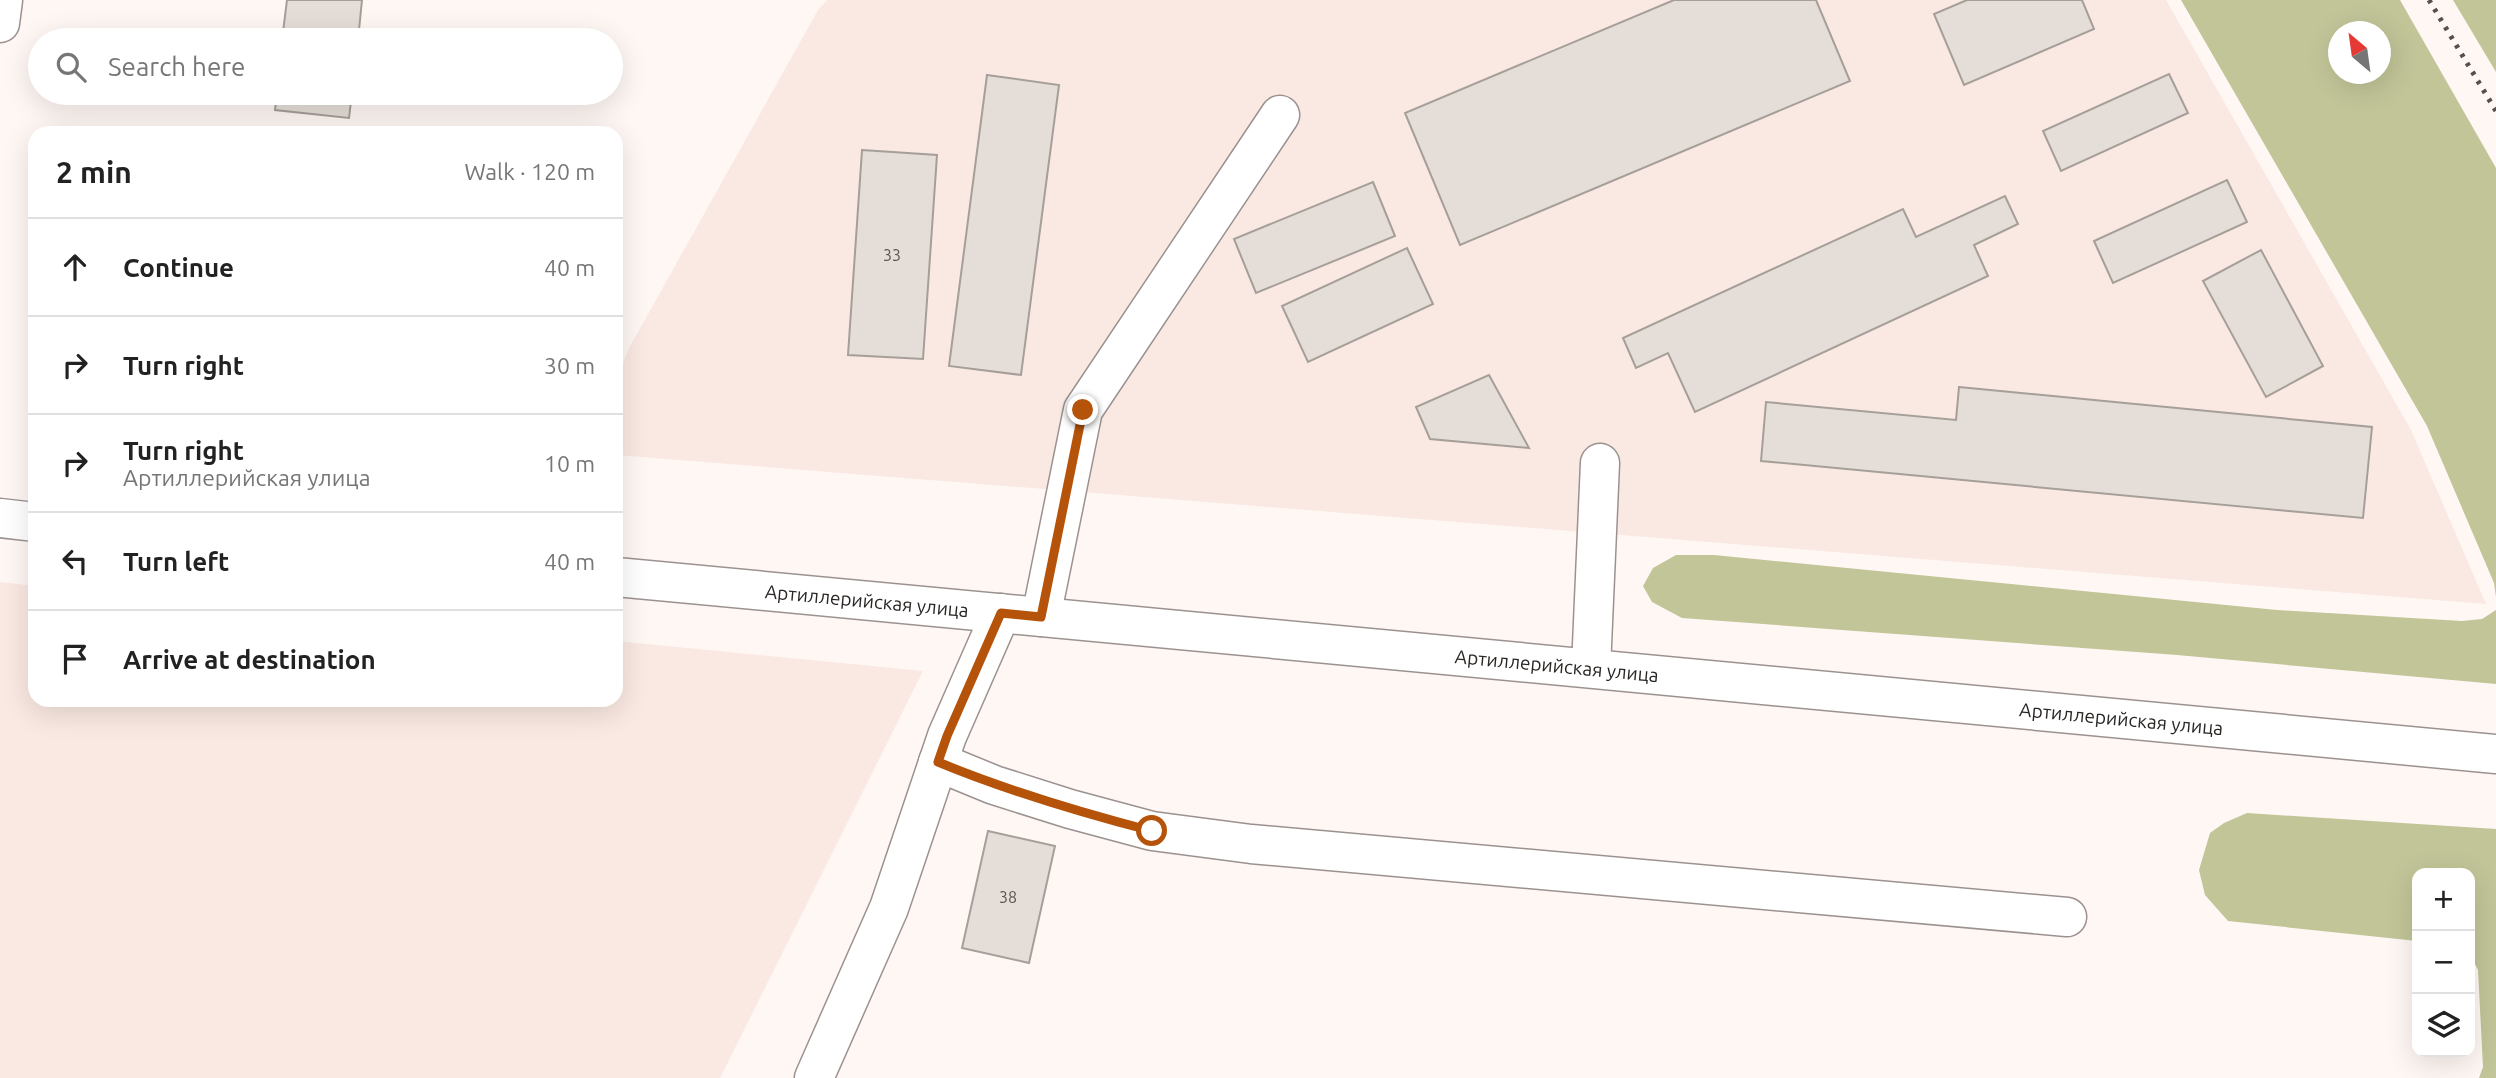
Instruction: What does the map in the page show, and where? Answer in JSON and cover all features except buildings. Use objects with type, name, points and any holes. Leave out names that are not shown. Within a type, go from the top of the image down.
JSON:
[{"type":"main road","points":[[0,23],[3,0]]},
{"type":"main road","points":[[1041,617],[1083,410],[1280,115]]},
{"type":"main road","points":[[1591,667],[1600,463]]},
{"type":"main road","points":[[0,518],[28,521]]},
{"type":"main road","name":"Артиллерийская улица","points":[[623,578],[2496,754]]},
{"type":"main road","points":[[814,1078],[889,908],[947,736],[1001,613]]},
{"type":"main road","points":[[938,762],[994,785],[1152,831],[1251,844],[2067,917]]},
{"type":"shaded area","points":[[827,0],[2166,0],[2411,430],[2486,604],[623,456],[623,363],[628,350],[818,10]]},
{"type":"shaded area","points":[[0,582],[28,585],[28,707],[623,707],[623,642],[923,671],[720,1078],[0,1078]]},
{"type":"green space","points":[[2181,0],[2400,0],[2496,168],[2496,597],[2494,583],[2427,426]]},
{"type":"green space","points":[[2453,0],[2496,0],[2496,72]]},
{"type":"green space","points":[[1676,555],[1714,555],[2277,610],[2462,621],[2482,619],[2496,610],[2496,684],[2177,655],[1682,618],[1652,602],[1643,586],[1653,568]]},
{"type":"green space","points":[[2247,813],[2496,829],[2496,1078],[2479,1078],[2483,1067],[2478,970],[2475,964],[2475,868],[2412,868],[2412,940],[2228,921],[2205,895],[2199,870],[2210,833],[2224,823]]},
{"type":"railway","points":[[2429,0],[2496,111]]},
{"type":"route","points":[[1083,410],[1041,617],[1001,613],[938,762],[994,785],[1152,831]]}]
